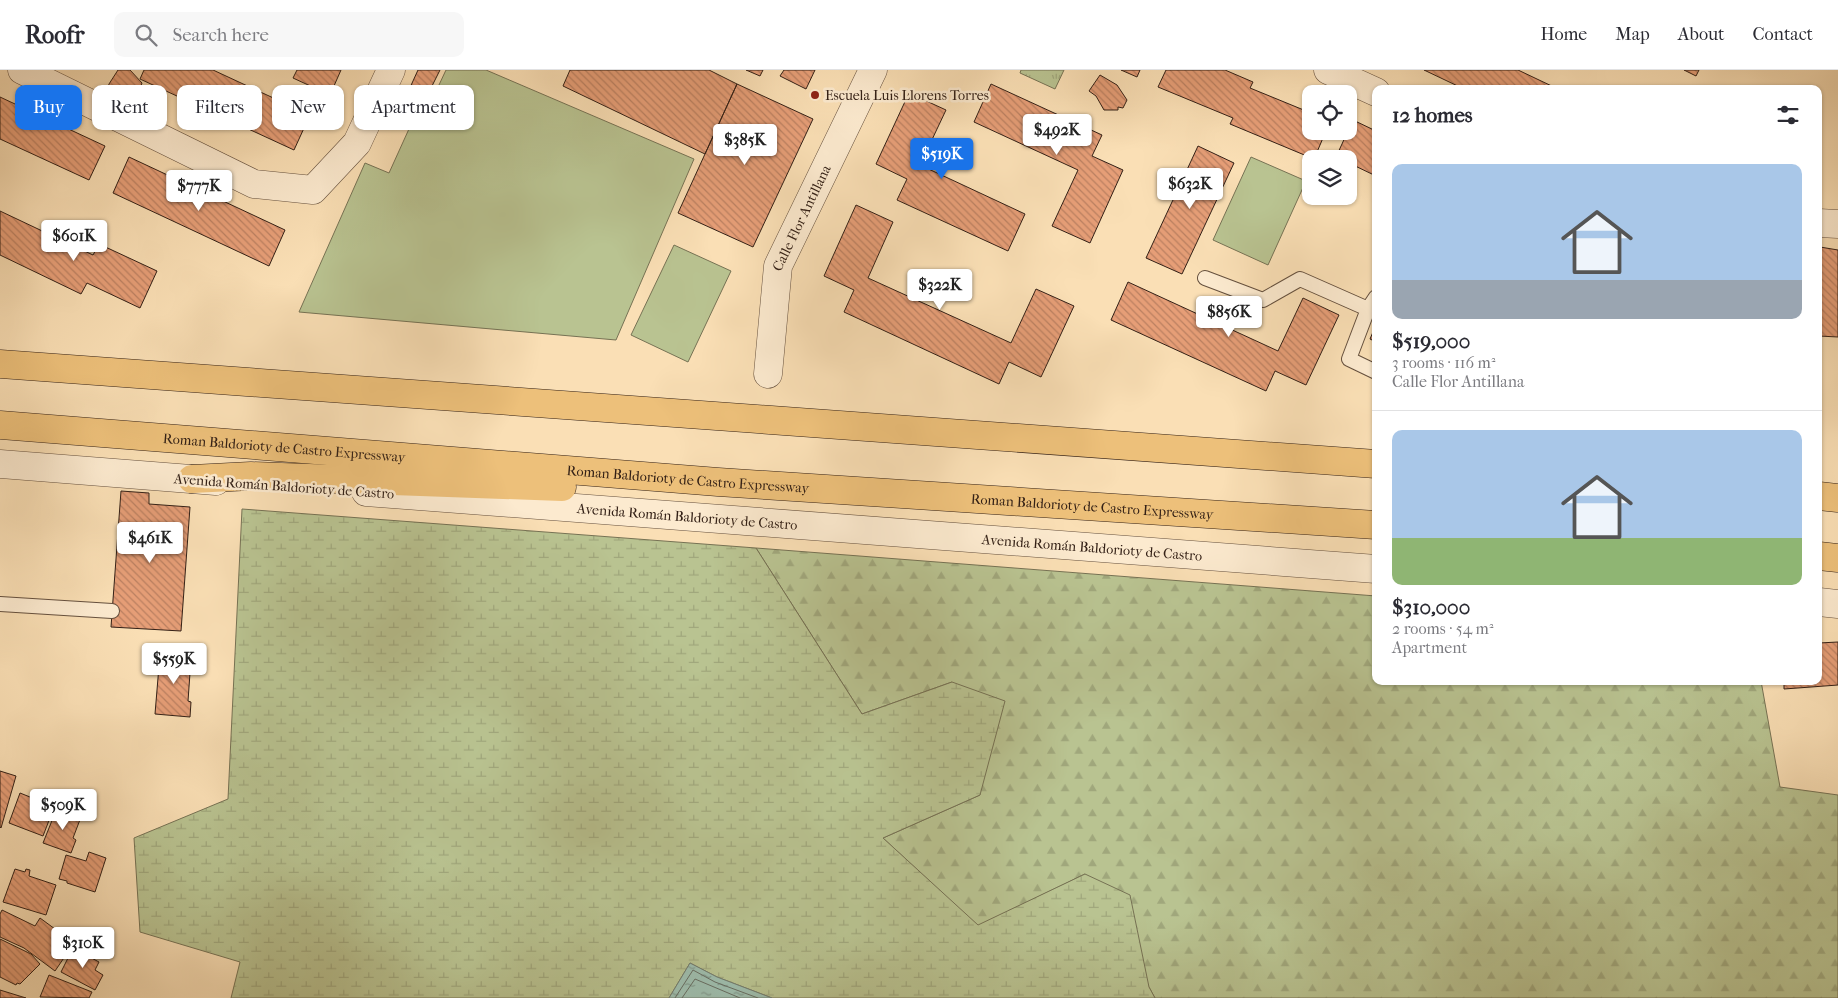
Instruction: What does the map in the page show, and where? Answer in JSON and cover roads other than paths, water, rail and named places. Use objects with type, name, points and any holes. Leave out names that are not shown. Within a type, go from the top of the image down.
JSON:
[{"type":"highway","points":[[0,364],[1372,464]]},
{"type":"highway","name":"Roman Baldorioty de Castro Expressway","points":[[0,425],[718,482],[1372,525]]},
{"type":"highway","points":[[192,479],[251,476],[577,488],[718,482]]},
{"type":"highway","points":[[1822,496],[1838,498]]},
{"type":"highway","points":[[1822,556],[1838,558]]},
{"type":"street","points":[[22,70],[254,184],[313,190],[356,143],[391,70]]},
{"type":"street","name":"Calle Flor Antillana","points":[[768,374],[778,266],[874,70]]},
{"type":"street","points":[[1330,70],[1372,90]]},
{"type":"street","points":[[1822,223],[1838,224]]},
{"type":"street","name":"Avenida Román Baldorioty de Castro","points":[[0,464],[1372,569]]},
{"type":"street","points":[[1822,602],[1838,604]]},
{"type":"lane","points":[[1205,278],[1263,300],[1300,279],[1372,303],[1349,359],[1372,370]]},
{"type":"lane","points":[[0,604],[112,611]]},
{"type":"water","points":[[690,963],[717,977],[772,998],[669,998]]},
{"type":"place","name":"Escuela Luis Llorens Torres","points":[[815,95]]}]
